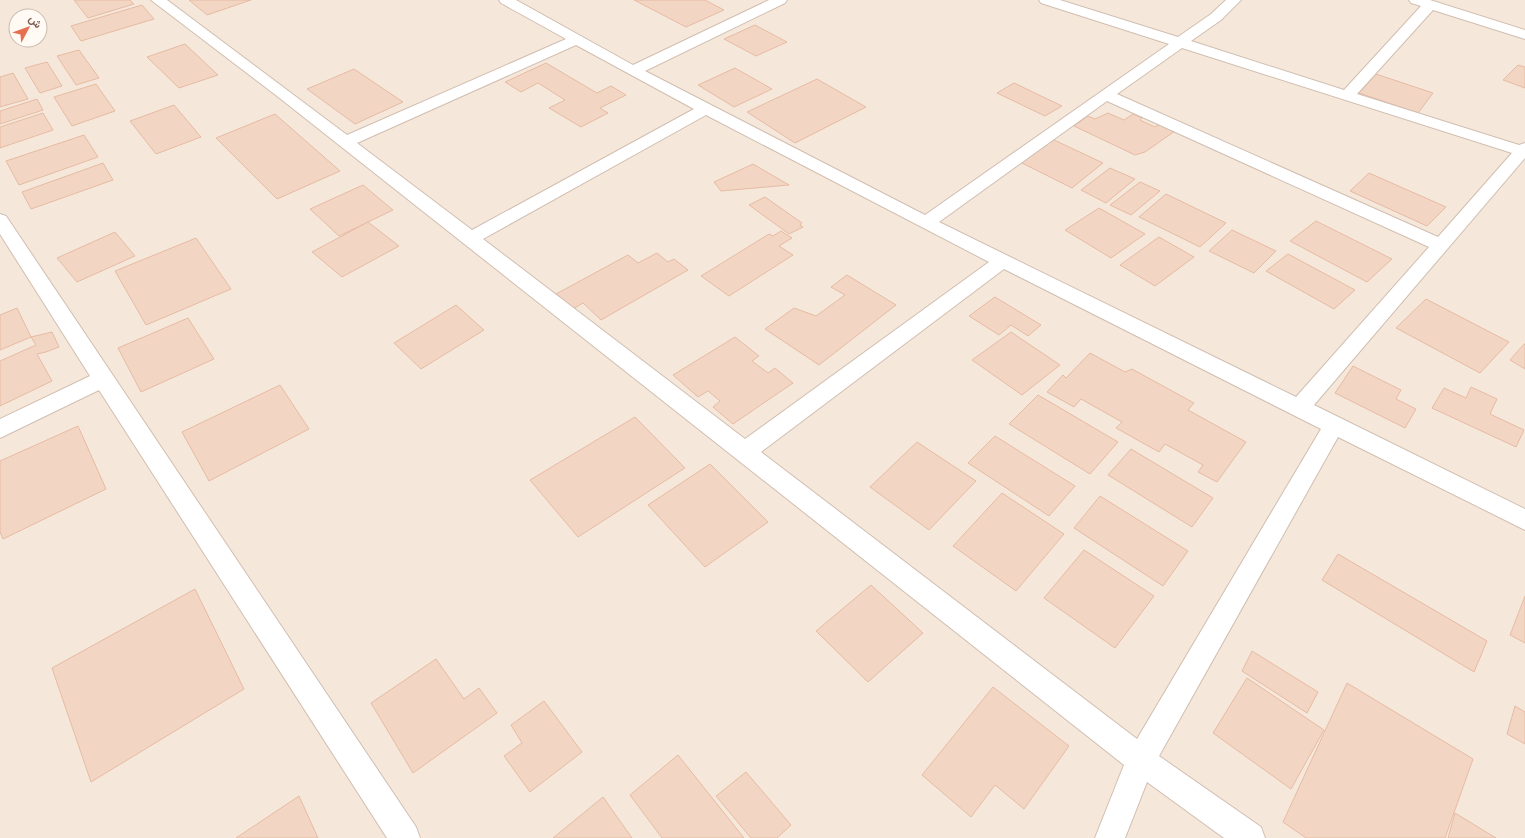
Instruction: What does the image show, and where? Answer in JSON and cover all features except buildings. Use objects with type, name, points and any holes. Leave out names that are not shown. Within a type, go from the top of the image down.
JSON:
[{"type":"street","points":[[158,0],[346,142],[1142,760],[1250,838]]},
{"type":"street","points":[[506,0],[633,71],[926,223],[1525,520]]},
{"type":"street","points":[[633,71],[780,0]]},
{"type":"street","points":[[1046,0],[1347,96],[1524,150],[1299,408]]},
{"type":"street","points":[[926,223],[1216,17],[1234,0]]},
{"type":"street","points":[[1415,0],[1525,35]]},
{"type":"street","points":[[1347,96],[1430,5]]},
{"type":"street","points":[[1461,15],[1472,5]]},
{"type":"street","points":[[346,142],[578,39]]},
{"type":"street","points":[[1106,95],[1441,245]]},
{"type":"street","points":[[470,239],[706,109]]},
{"type":"street","points":[[0,220],[405,838]]},
{"type":"street","points":[[744,452],[1002,261]]},
{"type":"street","points":[[0,429],[103,379]]},
{"type":"street","points":[[1110,838],[1142,760],[1334,426]]},
{"type":"shaded area","points":[[0,0],[1525,0],[1525,838],[0,838]]}]
